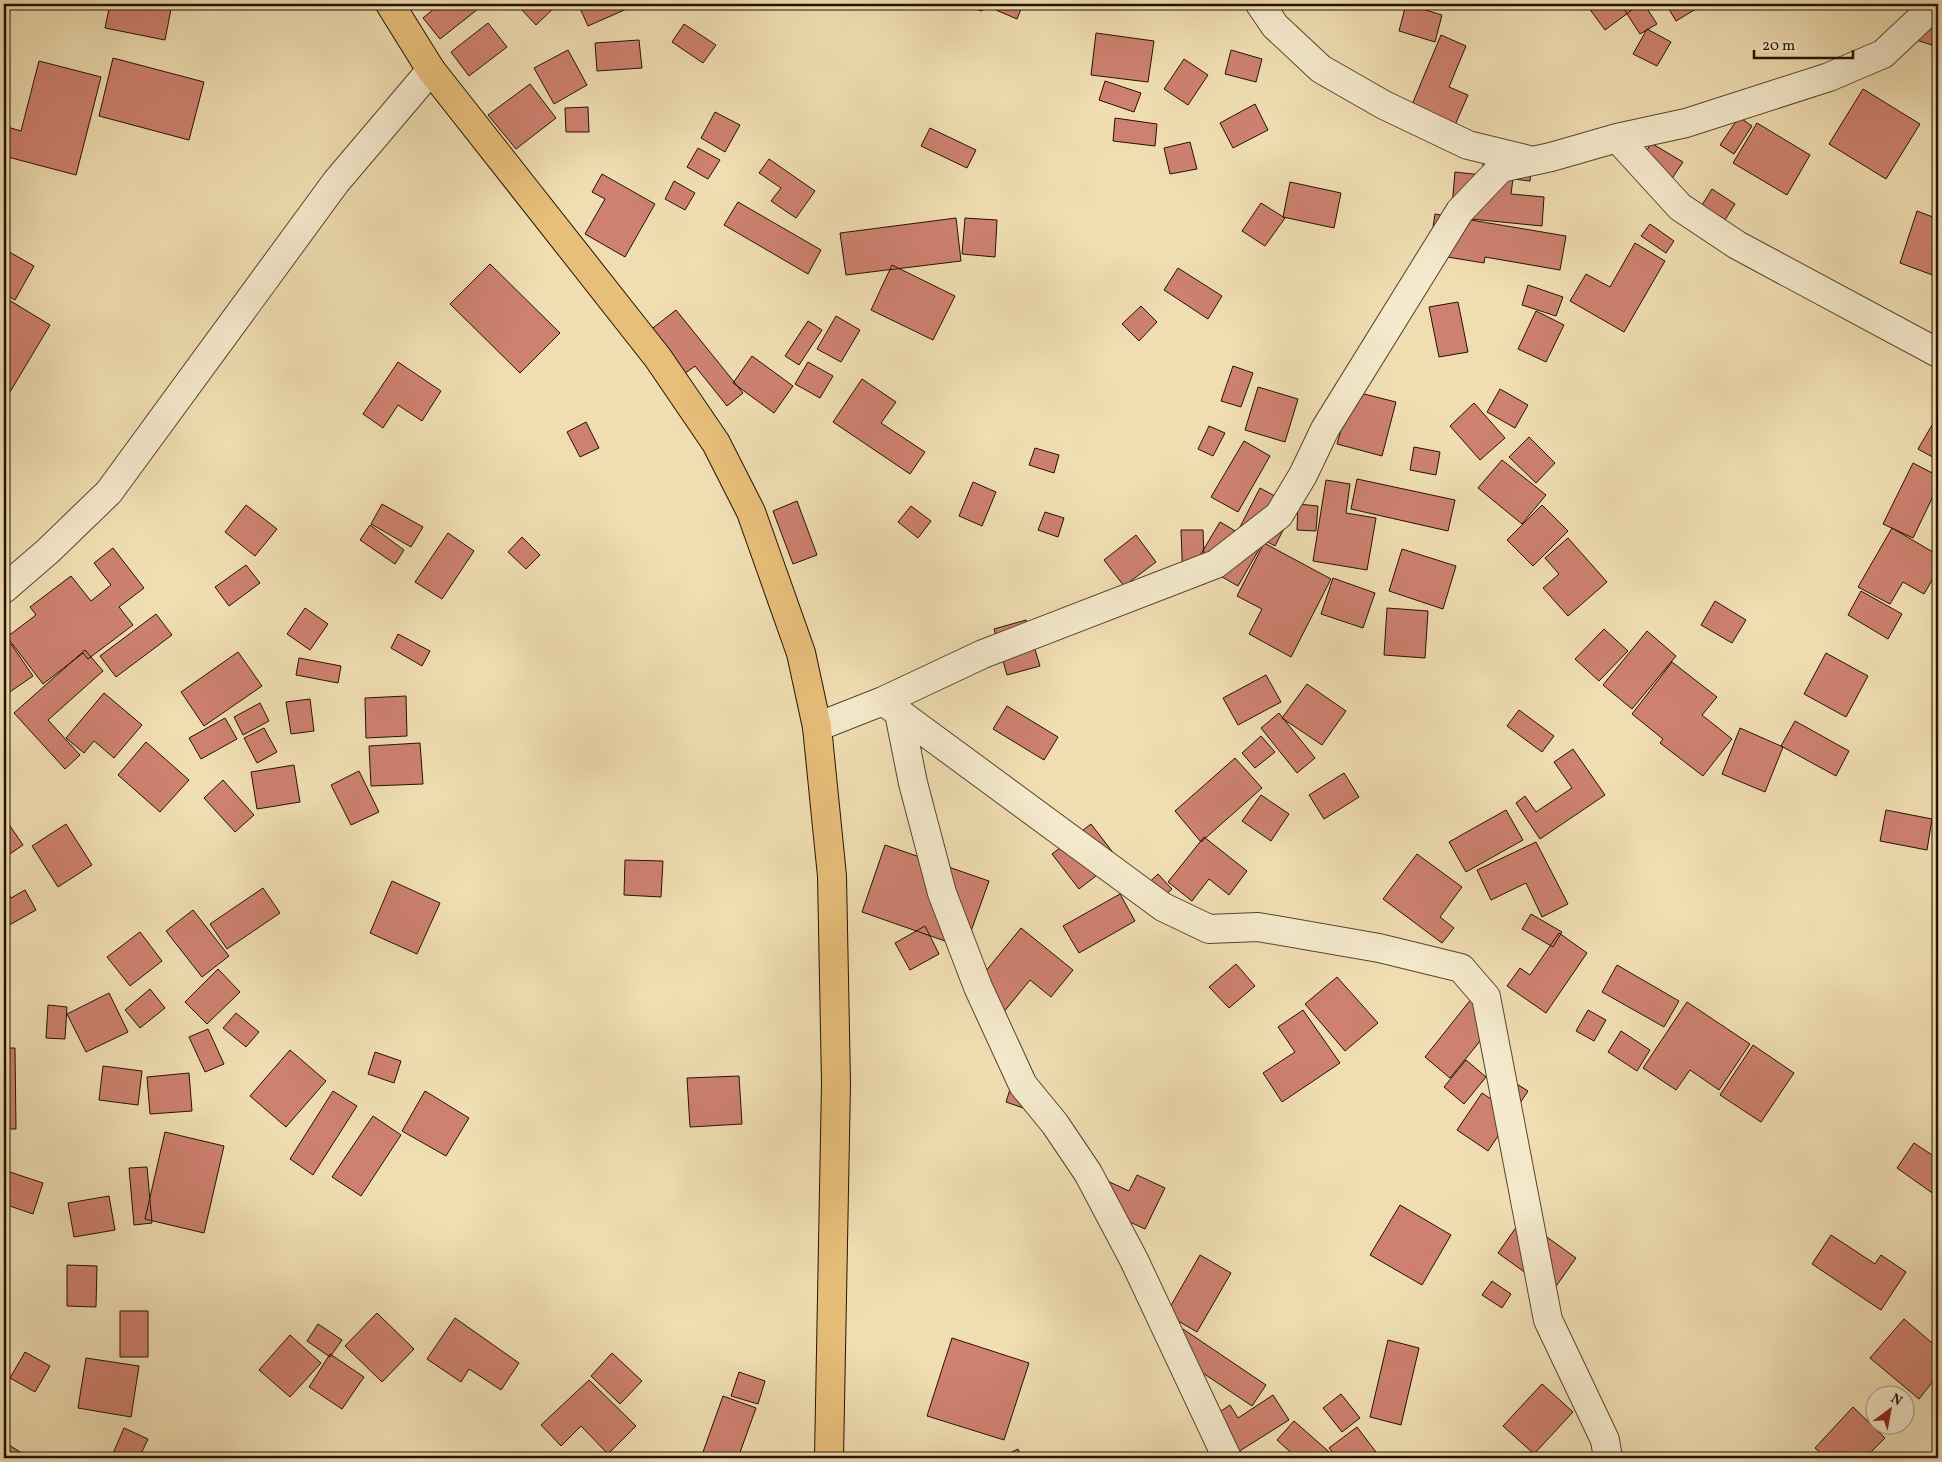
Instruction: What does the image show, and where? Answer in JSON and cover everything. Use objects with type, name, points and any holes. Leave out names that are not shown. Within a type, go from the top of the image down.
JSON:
[{"type":"main road","points":[[390,4],[431,70],[658,358],[716,443],[751,512],[801,653],[817,727],[832,876],[836,1083],[829,1458]]},
{"type":"street","points":[[1260,4],[1275,26],[1321,69],[1384,106],[1468,145],[1533,162]]},
{"type":"street","points":[[817,727],[891,707],[983,654],[1216,564],[1279,514],[1302,475],[1325,429],[1460,211],[1501,168],[1533,162],[1617,138],[1686,123],[1829,77],[1883,54],[1936,4]]},
{"type":"street","points":[[4,589],[48,551],[109,492],[336,182],[431,70]]},
{"type":"street","points":[[1617,138],[1680,207],[1737,246],[1938,353]]},
{"type":"street","points":[[891,707],[942,893],[978,987],[1023,1085],[1055,1124],[1088,1173],[1134,1260],[1227,1458]]},
{"type":"street","points":[[891,707],[1163,908],[1209,929],[1258,927],[1379,948],[1461,968],[1486,997],[1548,1320],[1605,1440],[1608,1458]]},
{"type":"building","points":[[110,4],[172,4],[165,40],[105,28]]},
{"type":"building","points":[[440,4],[474,4],[478,9],[440,39],[423,18]]},
{"type":"building","points":[[527,4],[558,4],[536,25],[521,9]]},
{"type":"building","points":[[578,4],[638,4],[588,26]]},
{"type":"building","points":[[956,4],[984,4],[982,11]]},
{"type":"building","points":[[999,4],[1023,4],[1017,19],[996,10]]},
{"type":"building","points":[[1406,4],[1442,15],[1435,42],[1399,31]]},
{"type":"building","points":[[1586,4],[1627,4],[1632,10],[1605,30]]},
{"type":"building","points":[[1625,4],[1644,4],[1657,24],[1640,34],[1622,6]]},
{"type":"building","points":[[1666,4],[1704,4],[1676,21]]},
{"type":"building","points":[[1915,4],[1924,4],[1938,9],[1938,47],[1904,36]]},
{"type":"building","points":[[488,23],[507,47],[469,76],[451,52]]},
{"type":"building","points":[[684,24],[716,45],[703,63],[672,42]]},
{"type":"building","points":[[1647,29],[1671,42],[1657,66],[1633,54]]},
{"type":"building","points":[[1096,33],[1154,41],[1148,82],[1091,75]]},
{"type":"building","points":[[1441,35],[1466,46],[1449,87],[1468,95],[1455,125],[1411,107]]},
{"type":"building","points":[[639,40],[642,68],[597,71],[595,43]]},
{"type":"building","points":[[568,50],[587,85],[554,104],[534,68]]},
{"type":"building","points":[[1231,50],[1262,59],[1256,82],[1225,74]]},
{"type":"building","points":[[113,58],[204,82],[189,140],[99,116]]},
{"type":"building","points":[[1184,59],[1208,75],[1188,105],[1164,89]]},
{"type":"building","points":[[39,61],[101,77],[76,175],[4,156],[4,126],[21,131]]},
{"type":"building","points":[[1105,81],[1141,93],[1134,112],[1099,100]]},
{"type":"building","points":[[530,84],[556,118],[516,149],[488,115]]},
{"type":"building","points":[[1863,89],[1920,124],[1886,179],[1829,144]]},
{"type":"building","points":[[1255,104],[1268,130],[1233,148],[1220,123]]},
{"type":"building","points":[[588,107],[589,132],[566,132],[565,108]]},
{"type":"building","points":[[715,112],[740,125],[725,152],[701,138]]},
{"type":"building","points":[[1739,117],[1752,126],[1734,154],[1720,145]]},
{"type":"building","points":[[1115,118],[1157,124],[1155,146],[1113,141]]},
{"type":"building","points":[[1757,123],[1810,155],[1787,195],[1733,163]]},
{"type":"building","points":[[930,128],[976,150],[967,168],[921,146]]},
{"type":"building","points":[[1190,142],[1197,169],[1170,174],[1164,148]]},
{"type":"building","points":[[1651,143],[1683,162],[1671,180],[1640,163]]},
{"type":"building","points":[[698,148],[720,160],[708,179],[687,167]]},
{"type":"building","points":[[1484,155],[1532,159],[1530,181],[1513,179],[1511,194],[1544,197],[1542,226],[1451,217],[1455,172],[1482,175]]},
{"type":"building","points":[[769,159],[815,191],[796,218],[771,201],[781,188],[759,173]]},
{"type":"building","points":[[602,174],[655,204],[625,257],[585,234],[605,199],[592,192]]},
{"type":"building","points":[[674,181],[695,193],[685,210],[665,199]]},
{"type":"building","points":[[1290,182],[1341,193],[1334,228],[1283,217]]},
{"type":"building","points":[[1712,189],[1735,204],[1725,220],[1702,205]]},
{"type":"building","points":[[738,202],[821,250],[808,274],[724,225]]},
{"type":"building","points":[[1261,203],[1285,218],[1265,246],[1242,231]]},
{"type":"building","points":[[1917,211],[1938,219],[1938,277],[1900,263]]},
{"type":"building","points":[[1435,214],[1566,236],[1560,270],[1485,257],[1484,263],[1429,254]]},
{"type":"building","points":[[956,218],[961,261],[846,275],[840,233]]},
{"type":"building","points":[[965,218],[997,220],[995,257],[962,254]]},
{"type":"building","points":[[1650,224],[1674,241],[1666,253],[1641,236]]},
{"type":"building","points":[[1635,243],[1665,261],[1624,332],[1570,301],[1586,274],[1610,287]]},
{"type":"building","points":[[4,249],[34,266],[15,300],[4,294]]},
{"type":"building","points":[[490,264],[560,333],[520,373],[450,304]]},
{"type":"building","points":[[892,265],[955,296],[933,340],[871,310]]},
{"type":"building","points":[[1178,268],[1222,296],[1208,319],[1164,290]]},
{"type":"building","points":[[1528,285],[1563,297],[1556,316],[1522,305]]},
{"type":"building","points":[[4,297],[50,325],[4,402]]},
{"type":"building","points":[[1458,302],[1468,352],[1439,357],[1429,307]]},
{"type":"building","points":[[1141,306],[1157,322],[1139,341],[1122,324]]},
{"type":"building","points":[[676,310],[743,393],[727,406],[695,366],[684,374],[649,331]]},
{"type":"building","points":[[1536,311],[1564,325],[1546,362],[1518,349]]},
{"type":"building","points":[[836,316],[860,330],[841,362],[817,349]]},
{"type":"building","points":[[808,321],[822,330],[799,365],[785,356]]},
{"type":"building","points":[[752,356],[793,386],[774,413],[733,383]]},
{"type":"building","points":[[398,362],[441,391],[422,421],[398,405],[383,428],[363,414]]},
{"type":"building","points":[[808,362],[833,376],[820,398],[795,384]]},
{"type":"building","points":[[1233,366],[1253,373],[1241,407],[1221,401]]},
{"type":"building","points":[[862,379],[896,402],[881,423],[925,452],[910,474],[833,422]]},
{"type":"building","points":[[1258,387],[1298,399],[1285,442],[1245,430]]},
{"type":"building","points":[[1500,389],[1528,405],[1515,428],[1487,412]]},
{"type":"building","points":[[1352,391],[1396,402],[1382,456],[1337,444]]},
{"type":"building","points":[[1474,403],[1505,438],[1480,460],[1450,426]]},
{"type":"building","points":[[1938,415],[1938,460],[1918,449]]},
{"type":"building","points":[[586,422],[599,448],[580,457],[567,432]]},
{"type":"building","points":[[1209,426],[1225,433],[1213,456],[1198,449]]},
{"type":"building","points":[[1529,437],[1555,463],[1536,483],[1509,457]]},
{"type":"building","points":[[1244,441],[1270,456],[1238,512],[1211,497]]},
{"type":"building","points":[[1414,447],[1440,452],[1436,475],[1410,470]]},
{"type":"building","points":[[1035,448],[1059,455],[1054,473],[1029,465]]},
{"type":"building","points":[[1502,460],[1546,495],[1522,524],[1478,488]]},
{"type":"building","points":[[1913,463],[1938,476],[1938,486],[1913,538],[1883,524]]},
{"type":"building","points":[[1357,479],[1455,500],[1448,531],[1351,509]]},
{"type":"building","points":[[1326,480],[1350,484],[1346,513],[1376,518],[1367,570],[1313,561]]},
{"type":"building","points":[[973,482],[996,492],[982,526],[959,516]]},
{"type":"building","points":[[1260,488],[1295,507],[1275,546],[1240,527]]},
{"type":"building","points":[[797,501],[817,555],[793,564],[773,511]]},
{"type":"building","points":[[382,504],[423,527],[411,547],[371,524]]},
{"type":"building","points":[[1298,504],[1318,506],[1316,531],[1297,530]]},
{"type":"building","points":[[246,505],[277,529],[255,556],[225,532]]},
{"type":"building","points":[[1542,505],[1568,531],[1533,566],[1507,540]]},
{"type":"building","points":[[911,506],[931,521],[918,538],[898,522]]},
{"type":"building","points":[[1045,512],[1064,518],[1058,537],[1038,530]]},
{"type":"building","points":[[1220,522],[1261,546],[1238,586],[1196,562]]},
{"type":"building","points":[[370,525],[404,550],[395,564],[360,540]]},
{"type":"building","points":[[1892,528],[1938,555],[1938,570],[1924,594],[1903,582],[1890,604],[1858,587]]},
{"type":"building","points":[[1181,530],[1203,530],[1205,584],[1183,584]]},
{"type":"building","points":[[448,533],[474,551],[442,599],[415,582]]},
{"type":"building","points":[[1136,535],[1156,562],[1124,586],[1104,560]]},
{"type":"building","points":[[522,537],[540,555],[526,569],[508,552]]},
{"type":"building","points":[[1568,538],[1607,582],[1568,616],[1543,588],[1559,574],[1545,558]]},
{"type":"building","points":[[1264,543],[1331,579],[1291,657],[1249,634],[1262,609],[1237,596]]},
{"type":"building","points":[[113,548],[144,588],[119,607],[133,625],[88,659],[83,653],[43,684],[7,637],[36,615],[30,607],[71,576],[91,601],[111,585],[94,563]]},
{"type":"building","points":[[1402,549],[1456,566],[1443,609],[1389,591]]},
{"type":"building","points":[[246,565],[260,583],[229,606],[215,587]]},
{"type":"building","points":[[1333,578],[1375,593],[1363,628],[1321,614]]},
{"type":"building","points":[[1861,591],[1902,614],[1888,639],[1848,615]]},
{"type":"building","points":[[1715,601],[1746,620],[1732,643],[1701,625]]},
{"type":"building","points":[[305,608],[328,624],[310,650],[287,634]]},
{"type":"building","points":[[1387,608],[1428,611],[1425,658],[1384,655]]},
{"type":"building","points":[[156,614],[172,635],[116,677],[100,656]]},
{"type":"building","points":[[1026,620],[1040,666],[1007,675],[994,629]]},
{"type":"building","points":[[1604,629],[1628,651],[1599,681],[1575,659]]},
{"type":"building","points":[[1647,631],[1676,656],[1632,709],[1603,685]]},
{"type":"building","points":[[398,634],[430,651],[422,666],[391,648]]},
{"type":"building","points":[[11,644],[33,676],[4,696],[4,649]]},
{"type":"building","points":[[85,650],[103,671],[48,720],[80,755],[65,769],[14,713]]},
{"type":"building","points":[[238,652],[262,686],[204,726],[181,692]]},
{"type":"building","points":[[1826,653],[1868,676],[1846,717],[1804,694]]},
{"type":"building","points":[[299,658],[341,666],[338,683],[296,675]]},
{"type":"building","points":[[1672,662],[1717,697],[1702,715],[1732,739],[1703,776],[1660,743],[1663,739],[1632,714]]},
{"type":"building","points":[[1266,675],[1281,702],[1238,725],[1223,698]]},
{"type":"building","points":[[1307,684],[1346,711],[1322,745],[1282,718]]},
{"type":"building","points":[[104,693],[142,725],[114,758],[94,741],[84,753],[66,738]]},
{"type":"building","points":[[406,696],[407,736],[366,738],[365,698]]},
{"type":"building","points":[[310,699],[314,731],[291,734],[286,702]]},
{"type":"building","points":[[260,703],[269,721],[243,735],[234,717]]},
{"type":"building","points":[[1007,706],[1058,737],[1044,760],[993,729]]},
{"type":"building","points":[[1519,710],[1554,736],[1542,752],[1507,726]]},
{"type":"building","points":[[1279,713],[1315,758],[1297,773],[1261,728]]},
{"type":"building","points":[[225,718],[237,739],[201,759],[189,738]]},
{"type":"building","points":[[1795,721],[1849,751],[1836,776],[1781,746]]},
{"type":"building","points":[[264,728],[277,752],[257,763],[244,738]]},
{"type":"building","points":[[1740,728],[1783,747],[1765,792],[1722,774]]},
{"type":"building","points":[[1261,736],[1275,752],[1255,768],[1242,753]]},
{"type":"building","points":[[146,742],[189,780],[160,812],[118,775]]},
{"type":"building","points":[[420,743],[423,784],[371,786],[369,746]]},
{"type":"building","points":[[1573,749],[1605,795],[1540,839],[1516,803],[1525,796],[1536,812],[1572,788],[1554,762]]},
{"type":"building","points":[[1938,752],[1938,766],[1932,762]]},
{"type":"building","points":[[1235,758],[1262,788],[1201,842],[1175,811]]},
{"type":"building","points":[[294,765],[300,802],[257,809],[251,772]]},
{"type":"building","points":[[359,771],[379,812],[351,825],[331,785]]},
{"type":"building","points":[[1344,773],[1359,797],[1324,819],[1309,795]]},
{"type":"building","points":[[223,780],[254,815],[235,832],[204,798]]},
{"type":"building","points":[[1261,795],[1289,814],[1271,841],[1242,821]]},
{"type":"building","points":[[1506,810],[1523,840],[1466,872],[1449,842]]},
{"type":"building","points":[[1886,810],[1932,819],[1927,850],[1880,841]]},
{"type":"building","points":[[4,817],[23,845],[4,858]]},
{"type":"building","points":[[66,824],[92,865],[58,887],[32,846]]},
{"type":"building","points":[[1091,824],[1118,859],[1079,889],[1052,854]]},
{"type":"building","points":[[1204,837],[1247,871],[1229,895],[1209,879],[1192,901],[1168,882]]},
{"type":"building","points":[[1536,842],[1568,904],[1542,917],[1526,883],[1491,900],[1477,870]]},
{"type":"building","points":[[885,845],[989,881],[965,948],[862,912]]},
{"type":"building","points":[[1417,854],[1462,887],[1440,917],[1454,928],[1442,943],[1383,899]]},
{"type":"building","points":[[625,860],[663,861],[661,897],[624,895]]},
{"type":"building","points":[[1158,874],[1172,889],[1153,906],[1140,891]]},
{"type":"building","points":[[392,881],[440,903],[417,954],[370,933]]},
{"type":"building","points":[[4,885],[11,898],[25,890],[36,910],[4,928]]},
{"type":"building","points":[[263,888],[280,913],[227,949],[210,924]]},
{"type":"building","points":[[1120,894],[1135,921],[1079,953],[1063,926]]},
{"type":"building","points":[[193,910],[229,956],[202,977],[166,931]]},
{"type":"building","points":[[1531,914],[1562,932],[1553,947],[1522,929]]},
{"type":"building","points":[[925,926],[939,954],[910,970],[895,943]]},
{"type":"building","points":[[1021,928],[1073,970],[1051,997],[1030,980],[998,1019],[967,994]]},
{"type":"building","points":[[140,932],[162,961],[130,986],[107,957]]},
{"type":"building","points":[[1559,933],[1587,953],[1546,1013],[1507,986],[1520,968],[1530,975]]},
{"type":"building","points":[[1236,964],[1255,986],[1229,1008],[1209,987]]},
{"type":"building","points":[[1617,965],[1679,1001],[1664,1027],[1602,992]]},
{"type":"building","points":[[218,969],[240,992],[207,1024],[185,1002]]},
{"type":"building","points":[[1337,977],[1378,1023],[1345,1051],[1305,1004]]},
{"type":"building","points":[[150,989],[165,1008],[140,1028],[125,1010]]},
{"type":"building","points":[[109,993],[128,1032],[86,1052],[67,1014]]},
{"type":"building","points":[[1472,998],[1498,1019],[1450,1078],[1425,1057]]},
{"type":"building","points":[[1687,1002],[1750,1044],[1719,1090],[1690,1070],[1676,1090],[1643,1068]]},
{"type":"building","points":[[48,1005],[67,1007],[65,1039],[46,1038]]},
{"type":"building","points":[[1303,1010],[1340,1063],[1282,1102],[1263,1073],[1295,1052],[1278,1027]]},
{"type":"building","points":[[1588,1010],[1606,1020],[1594,1041],[1576,1031]]},
{"type":"building","points":[[236,1013],[259,1032],[246,1047],[223,1028]]},
{"type":"building","points":[[208,1029],[224,1064],[205,1072],[189,1037]]},
{"type":"building","points":[[1621,1031],[1650,1050],[1637,1071],[1608,1052]]},
{"type":"building","points":[[1753,1045],[1794,1073],[1761,1122],[1720,1095]]},
{"type":"building","points":[[4,1048],[15,1048],[16,1129],[4,1129]]},
{"type":"building","points":[[290,1050],[326,1081],[286,1127],[250,1096]]},
{"type":"building","points":[[375,1052],[401,1061],[394,1083],[368,1074]]},
{"type":"building","points":[[1466,1060],[1486,1077],[1464,1104],[1444,1087]]},
{"type":"building","points":[[103,1066],[142,1071],[138,1105],[99,1100]]},
{"type":"building","points":[[189,1073],[192,1111],[150,1114],[147,1077]]},
{"type":"building","points":[[739,1076],[742,1124],[690,1127],[687,1078]]},
{"type":"building","points":[[1512,1081],[1528,1091],[1488,1151],[1457,1130],[1482,1093],[1497,1103]]},
{"type":"building","points":[[1012,1083],[1029,1110],[1006,1102]]},
{"type":"building","points":[[333,1091],[357,1106],[313,1175],[290,1159]]},
{"type":"building","points":[[425,1091],[469,1118],[446,1156],[402,1131]]},
{"type":"building","points":[[373,1116],[401,1135],[361,1196],[332,1177]]},
{"type":"building","points":[[165,1132],[224,1146],[204,1233],[145,1219]]},
{"type":"building","points":[[1914,1143],[1938,1159],[1938,1197],[1897,1168]]},
{"type":"building","points":[[147,1167],[152,1223],[134,1225],[129,1168]]},
{"type":"building","points":[[7,1171],[43,1183],[33,1214],[4,1204],[4,1181]]},
{"type":"building","points":[[1137,1175],[1165,1188],[1145,1229],[1089,1203],[1101,1178],[1129,1191]]},
{"type":"building","points":[[109,1196],[115,1230],[74,1237],[68,1203]]},
{"type":"building","points":[[1400,1205],[1451,1235],[1422,1285],[1370,1255]]},
{"type":"building","points":[[1522,1219],[1576,1258],[1552,1292],[1498,1253]]},
{"type":"building","points":[[1831,1235],[1875,1264],[1881,1255],[1906,1272],[1881,1310],[1812,1264]]},
{"type":"building","points":[[1200,1255],[1231,1273],[1197,1332],[1166,1314]]},
{"type":"building","points":[[67,1265],[97,1266],[96,1307],[67,1306]]},
{"type":"building","points":[[1492,1281],[1511,1294],[1502,1308],[1482,1295]]},
{"type":"building","points":[[120,1311],[148,1311],[148,1357],[120,1357]]},
{"type":"building","points":[[377,1313],[414,1349],[382,1382],[345,1346]]},
{"type":"building","points":[[455,1318],[519,1363],[501,1390],[469,1369],[461,1382],[427,1359]]},
{"type":"building","points":[[1904,1319],[1938,1348],[1938,1375],[1919,1399],[1914,1395],[1914,1384],[1901,1384],[1870,1358]]},
{"type":"building","points":[[318,1324],[342,1340],[330,1357],[307,1341]]},
{"type":"building","points":[[1183,1329],[1266,1385],[1252,1406],[1170,1351]]},
{"type":"building","points":[[290,1335],[321,1363],[290,1397],[259,1370]]},
{"type":"building","points":[[952,1338],[1029,1363],[1004,1440],[927,1416]]},
{"type":"building","points":[[1388,1340],[1419,1348],[1401,1425],[1370,1417]]},
{"type":"building","points":[[25,1352],[50,1366],[35,1392],[10,1378]]},
{"type":"building","points":[[612,1353],[642,1381],[620,1404],[591,1376]]},
{"type":"building","points":[[330,1354],[364,1377],[342,1409],[309,1387]]},
{"type":"building","points":[[86,1358],[139,1366],[131,1417],[78,1408]]},
{"type":"building","points":[[739,1372],[765,1381],[758,1404],[731,1396]]},
{"type":"building","points":[[589,1380],[636,1426],[608,1454],[581,1426],[561,1446],[541,1425]]},
{"type":"building","points":[[1542,1384],[1573,1412],[1534,1454],[1503,1426]]},
{"type":"building","points":[[1341,1394],[1360,1418],[1342,1432],[1323,1408]]},
{"type":"building","points":[[1273,1395],[1289,1420],[1230,1457],[1206,1421],[1230,1405],[1238,1418]]},
{"type":"building","points":[[723,1396],[756,1408],[738,1458],[721,1458],[703,1452]]},
{"type":"building","points":[[1853,1407],[1864,1418],[1864,1434],[1881,1434],[1885,1438],[1865,1458],[1826,1458],[1815,1448]]},
{"type":"building","points":[[1294,1421],[1336,1458],[1297,1458],[1277,1440]]},
{"type":"building","points":[[1357,1427],[1379,1456],[1375,1458],[1337,1458],[1329,1448]]},
{"type":"building","points":[[124,1428],[148,1439],[139,1458],[111,1458]]},
{"type":"building","points":[[4,1442],[30,1458],[4,1458]]},
{"type":"building","points":[[1018,1449],[1022,1458],[999,1458]]},
{"type":"building","points":[[1425,1452],[1430,1458],[1417,1458]]}]
